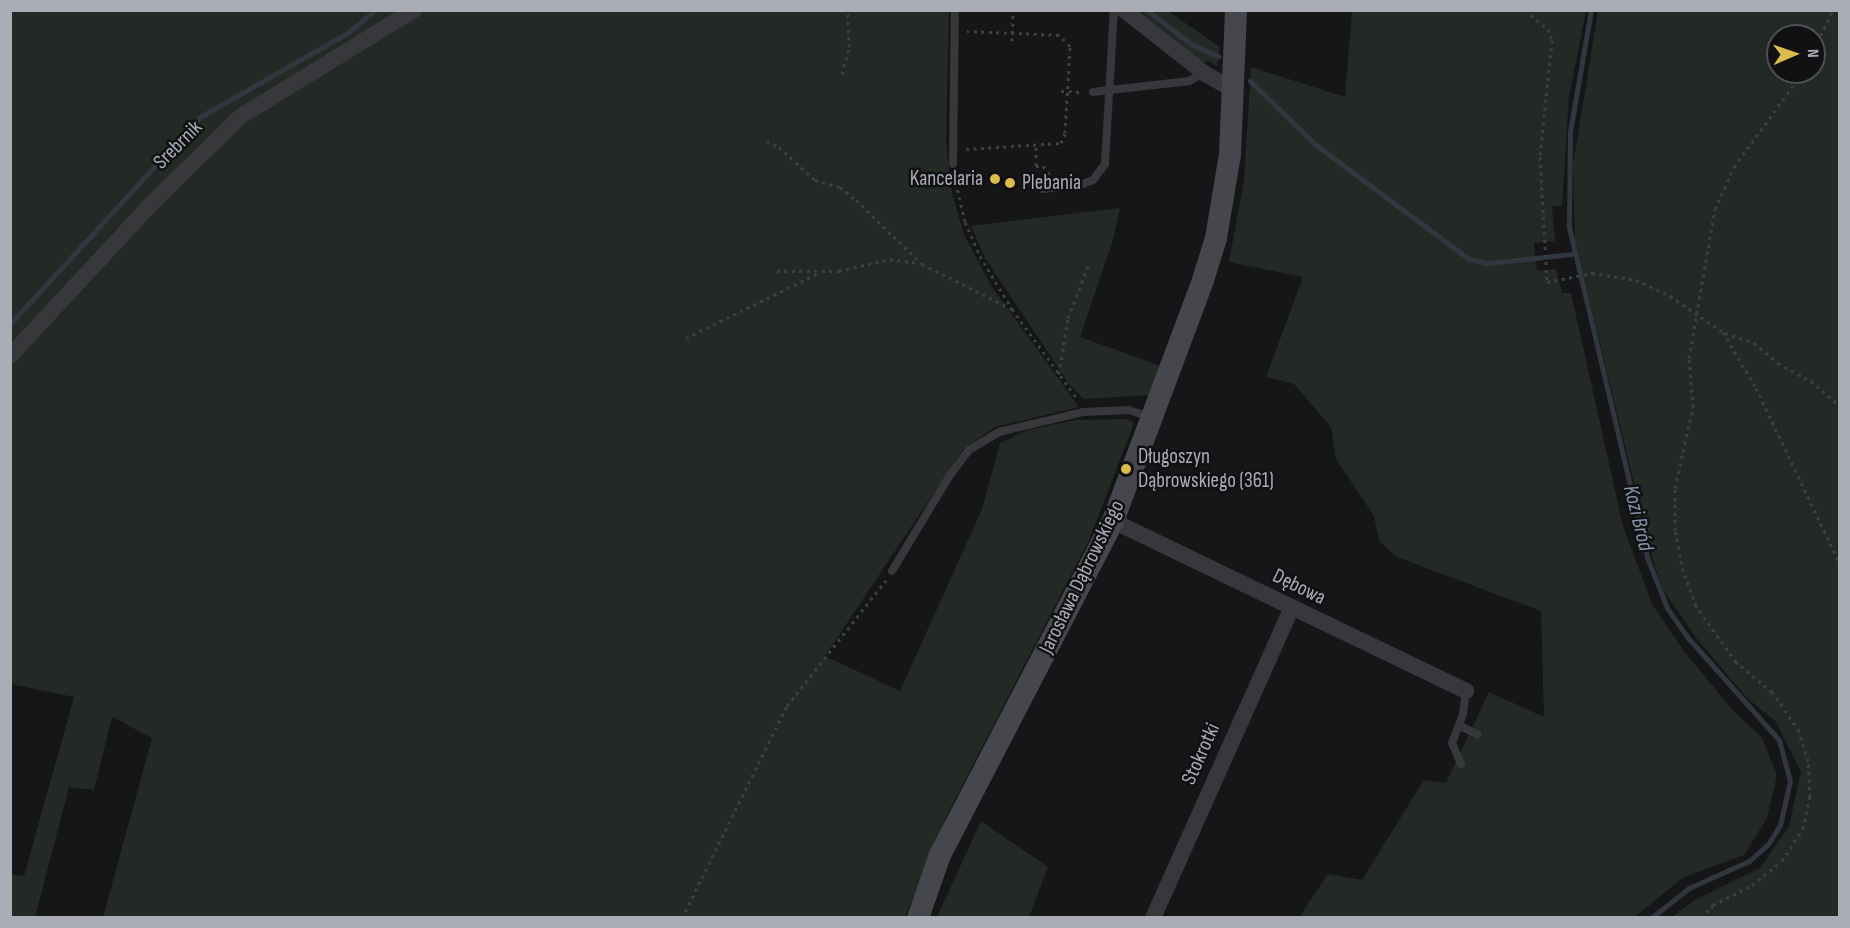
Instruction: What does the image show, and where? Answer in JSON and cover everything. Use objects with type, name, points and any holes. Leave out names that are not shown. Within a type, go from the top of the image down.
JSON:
[{"type":"street","name":"Srebrnik","points":[[10,356],[152,203],[241,116],[414,10]]},
{"type":"street","points":[[1124,10],[1204,74],[1234,90]]},
{"type":"street","name":"Jarosława Dąbrowskiego","points":[[918,918],[940,855],[1113,521],[1216,238],[1230,154],[1236,10]]},
{"type":"street","name":"Dębowa","points":[[1113,521],[1291,609],[1466,691]]},
{"type":"street","name":"Stokrotki","points":[[1153,918],[1291,609]]},
{"type":"lane","points":[[953,164],[955,10]]},
{"type":"lane","points":[[1043,189],[1080,185],[1100,173],[1107,155],[1114,10]]},
{"type":"lane","points":[[1094,93],[1110,93],[1189,81],[1204,74]]},
{"type":"lane","points":[[892,571],[950,475],[969,450],[999,432],[1083,412],[1129,410],[1152,418]]},
{"type":"lane","points":[[1461,765],[1452,743],[1460,726],[1466,691]]},
{"type":"lane","points":[[1460,726],[1477,734]]},
{"type":"path","points":[[842,74],[849,47],[848,10]]},
{"type":"path","points":[[1012,41],[1013,10]]},
{"type":"path","points":[[1525,10],[1548,29],[1551,39],[1540,157],[1547,282],[1592,273],[1636,280],[1696,313],[1723,332],[1754,343],[1778,363],[1811,381],[1839,406]]},
{"type":"path","points":[[1826,24],[1833,10]]},
{"type":"path","points":[[952,149],[1056,146],[1064,138],[1067,91],[1067,40],[1059,35],[955,31]]},
{"type":"path","points":[[1701,918],[1713,905],[1752,885],[1782,861],[1803,830],[1810,797],[1808,761],[1799,731],[1772,692],[1736,662],[1696,606],[1683,571],[1675,530],[1675,488],[1693,407],[1689,358],[1714,209],[1734,167],[1794,84]]},
{"type":"path","points":[[1061,91],[1076,92]]},
{"type":"path","points":[[767,141],[779,147],[815,180],[840,188],[856,200],[922,264],[1012,309]]},
{"type":"path","points":[[1011,141],[1011,147]]},
{"type":"path","points":[[1036,147],[1036,166]]},
{"type":"path","points":[[953,164],[965,222],[1012,309],[1076,399],[1086,404]]},
{"type":"path","points":[[777,271],[821,272],[890,259],[922,264]]},
{"type":"path","points":[[1059,376],[1068,318],[1088,266]]},
{"type":"path","points":[[686,338],[821,272]]},
{"type":"path","points":[[1723,332],[1756,388],[1839,564]]},
{"type":"path","points":[[681,918],[787,706],[892,571]]},
{"type":"path","points":[[687,918],[688,907]]},
{"type":"shaded area","points":[[10,11],[949,11],[946,142],[952,193],[964,235],[992,287],[1079,407],[995,427],[963,449],[825,656],[900,691],[982,509],[1000,443],[1028,430],[1076,420],[1127,419],[1134,423],[1090,538],[949,811],[905,917],[103,917],[152,738],[112,717],[94,790],[69,787],[35,917],[11,917],[11,874],[24,876],[74,697],[11,684]]},
{"type":"shaded area","points":[[1139,11],[1168,11],[1220,47],[1217,67],[1208,60],[1203,64]]},
{"type":"shaded area","points":[[1352,11],[1586,11],[1569,96],[1562,206],[1552,206],[1555,241],[1534,243],[1537,271],[1556,269],[1562,293],[1571,293],[1623,526],[1652,604],[1683,650],[1731,708],[1762,738],[1777,775],[1767,818],[1744,855],[1684,877],[1635,917],[1299,917],[1328,874],[1362,880],[1424,780],[1446,783],[1489,692],[1544,717],[1541,611],[1397,557],[1379,541],[1374,516],[1336,459],[1331,427],[1294,384],[1266,377],[1303,277],[1229,262],[1244,180],[1251,67],[1345,97]]},
{"type":"shaded area","points":[[1598,11],[1839,11],[1839,917],[1672,917],[1695,900],[1760,868],[1789,826],[1801,772],[1776,722],[1746,697],[1697,639],[1663,590],[1652,557],[1575,240],[1573,165]]},
{"type":"shaded area","points":[[1120,208],[1113,240],[1080,337],[1161,366],[1151,395],[1084,399],[1069,384],[985,258],[971,226]]},
{"type":"shaded area","points":[[981,821],[1048,867],[1029,917],[937,917]]},
{"type":"waterway","points":[[10,324],[200,117],[347,33],[375,10]]},
{"type":"waterway","points":[[1147,10],[1191,44],[1218,56]]},
{"type":"waterway","name":"Kozi Bród","points":[[1591,10],[1570,132],[1569,227],[1647,557],[1667,608],[1689,639],[1779,740],[1790,781],[1780,825],[1768,844],[1749,861],[1689,888],[1651,918]]},
{"type":"waterway","points":[[1250,81],[1316,145],[1469,259],[1487,263],[1572,254]]},
{"type":"place","name":"Kancelaria","points":[[995,179]]},
{"type":"place","name":"Plebania","points":[[1010,183]]},
{"type":"place","name":"Długoszyn Dąbrowskiego (361)","points":[[1126,469]]}]
